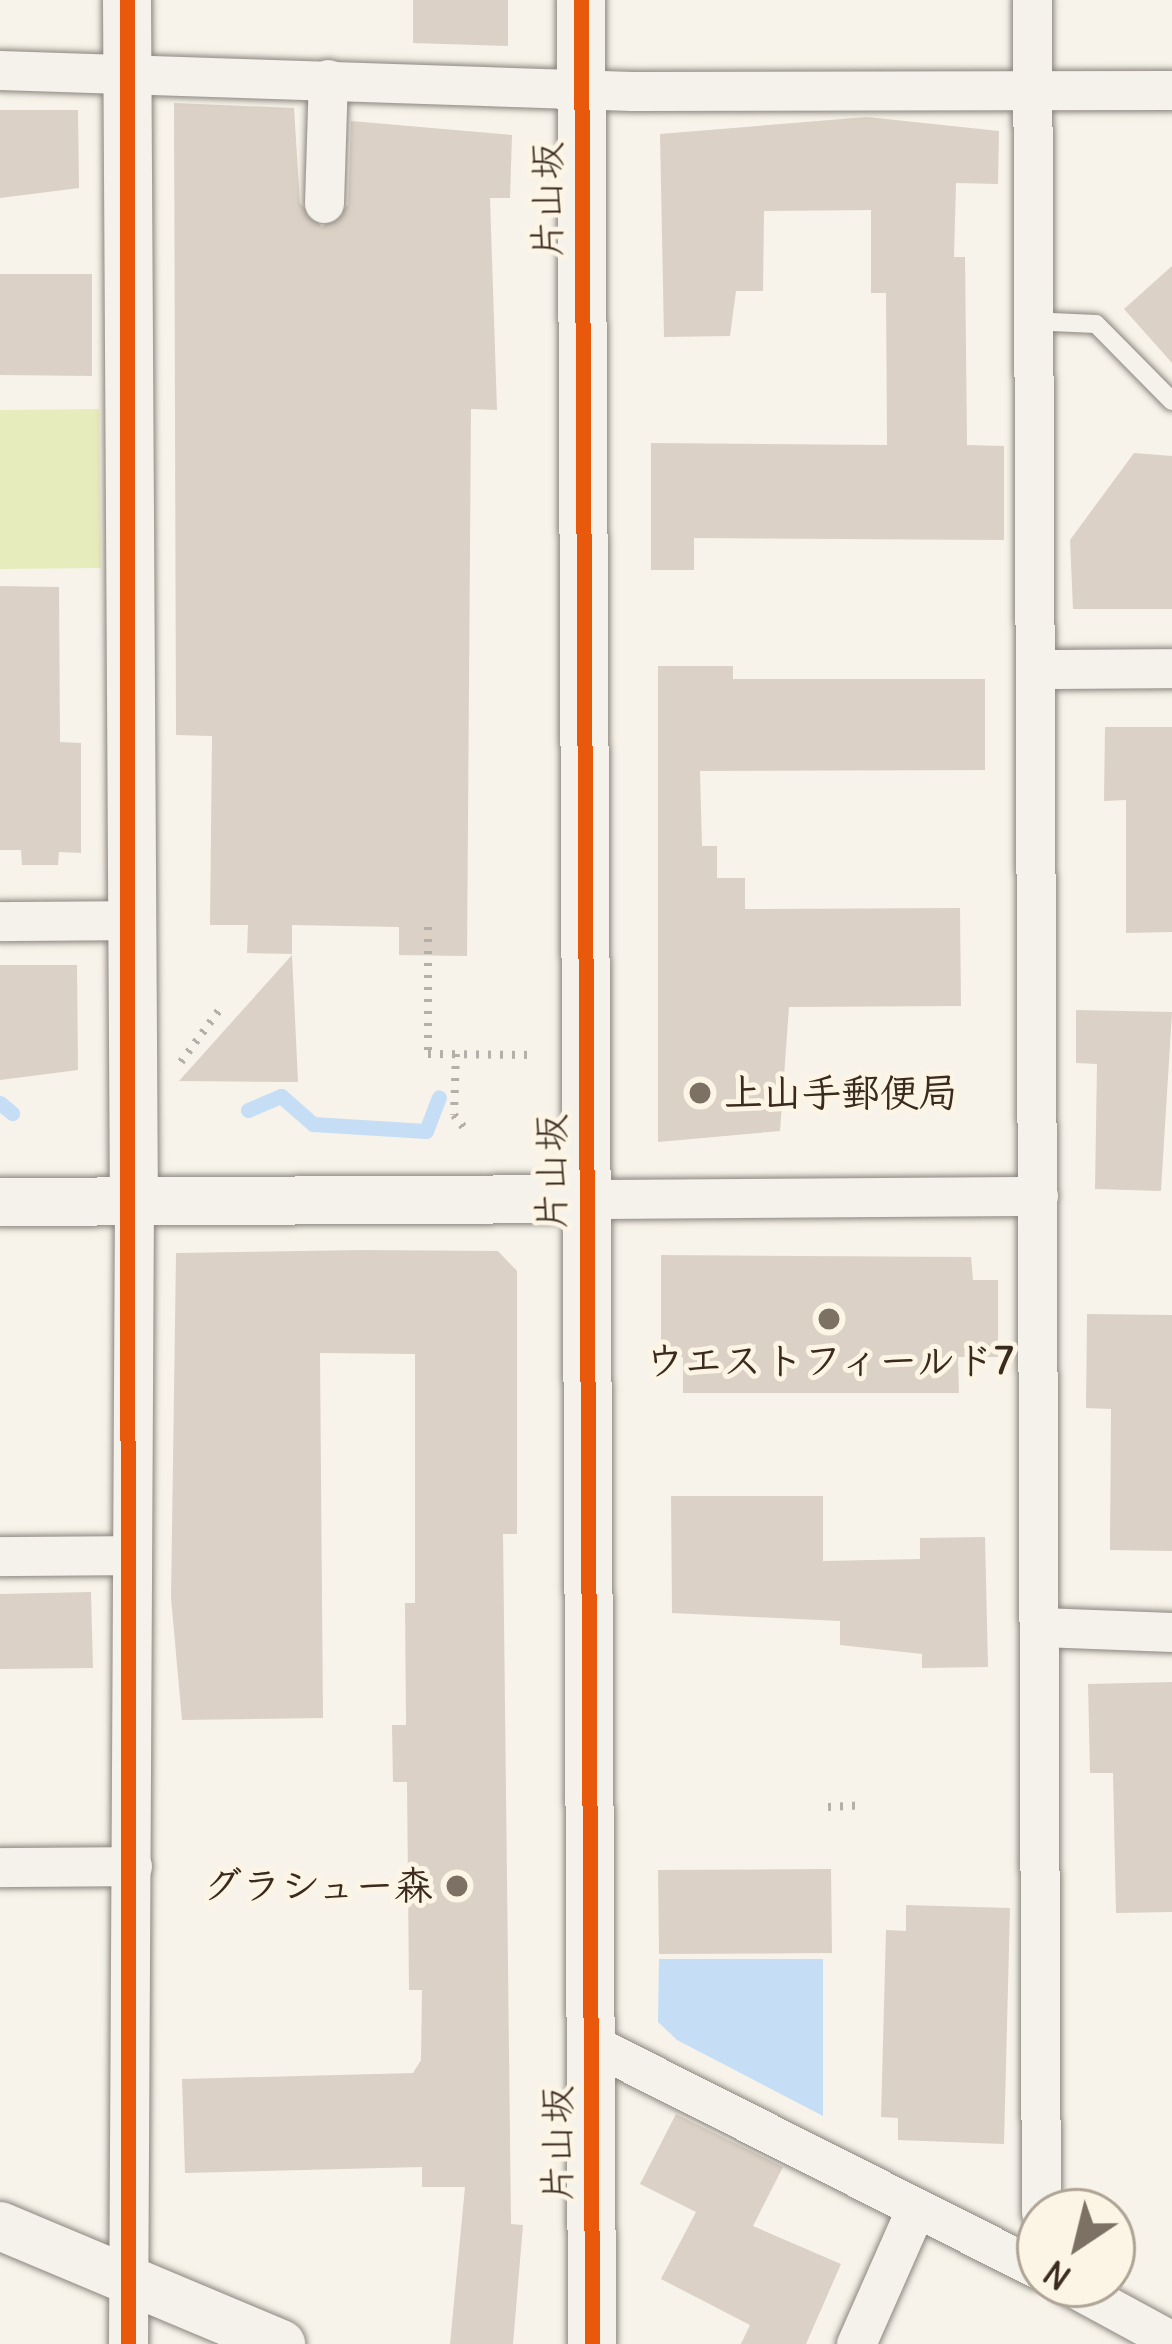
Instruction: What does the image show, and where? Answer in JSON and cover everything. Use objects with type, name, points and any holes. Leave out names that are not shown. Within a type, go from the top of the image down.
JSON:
[{"type":"street","points":[[127,0],[128,920],[134,1199],[129,1555],[133,2283],[128,2344]]},
{"type":"street","name":"片山坂","points":[[581,0],[592,2344]]},
{"type":"street","points":[[1032,0],[1029,321],[1037,669],[1041,2188]]},
{"type":"street","points":[[0,70],[581,89],[1032,94],[1172,90]]},
{"type":"street","points":[[324,203],[328,79]]},
{"type":"street","points":[[1037,669],[1172,668]]},
{"type":"street","points":[[0,921],[128,920]]},
{"type":"street","points":[[0,1202],[1038,1196]]},
{"type":"street","points":[[0,1556],[129,1555]]},
{"type":"street","points":[[1041,1627],[1172,1632]]},
{"type":"street","points":[[0,1867],[132,1865]]},
{"type":"street","points":[[590,2043],[1016,2258]]},
{"type":"street","points":[[856,2344],[916,2208]]},
{"type":"street","points":[[0,2226],[281,2344]]},
{"type":"street","points":[[1111,2308],[1172,2341]]},
{"type":"lane","points":[[1029,321],[1096,324],[1172,401]]},
{"type":"path","points":[[428,927],[428,1054],[535,1054]]},
{"type":"path","points":[[456,1054],[454,1114],[465,1129]]},
{"type":"path","points":[[828,1807],[863,1805]]},
{"type":"green space","points":[[99,409],[101,568],[0,569],[0,410]]},
{"type":"water","points":[[659,1959],[823,1959],[823,2116],[677,2040],[658,2022]]},
{"type":"building","points":[[413,0],[508,0],[508,46],[413,43]]},
{"type":"building","points":[[174,103],[294,108],[300,203],[322,227],[348,205],[351,121],[512,135],[510,198],[490,198],[497,410],[471,409],[467,956],[399,955],[399,927],[292,925],[292,954],[247,953],[248,925],[210,925],[212,736],[176,735]]},
{"type":"building","points":[[0,110],[78,110],[79,188],[0,198]]},
{"type":"building","points":[[867,117],[999,131],[998,184],[956,183],[954,257],[965,257],[967,445],[1004,446],[1004,540],[694,538],[694,570],[651,570],[651,443],[887,445],[886,293],[871,293],[871,210],[764,211],[763,291],[736,291],[730,336],[664,337],[660,134]]},
{"type":"building","points":[[1172,266],[1172,363],[1124,309]]},
{"type":"building","points":[[0,274],[92,274],[92,376],[0,375]]},
{"type":"building","points":[[1134,453],[1172,456],[1172,609],[1073,609],[1070,540]]},
{"type":"building","points":[[0,586],[59,587],[60,742],[81,743],[81,853],[59,852],[58,865],[22,865],[21,850],[0,850]]},
{"type":"building","points":[[658,666],[733,666],[733,679],[985,679],[985,770],[700,771],[702,846],[717,846],[717,878],[745,878],[745,909],[960,908],[961,1006],[789,1007],[780,1131],[658,1142]]},
{"type":"building","points":[[1105,727],[1172,727],[1172,932],[1126,933],[1126,800],[1104,801]]},
{"type":"building","points":[[292,955],[298,1082],[179,1081]]},
{"type":"building","points":[[0,965],[77,965],[78,1070],[0,1080]]},
{"type":"building","points":[[1076,1010],[1172,1012],[1161,1191],[1095,1189],[1097,1064],[1076,1063]]},
{"type":"building","points":[[498,1251],[517,1271],[517,1534],[503,1534],[511,2224],[523,2225],[513,2344],[450,2344],[465,2187],[422,2187],[422,2167],[185,2173],[182,2079],[413,2073],[421,2060],[422,1990],[409,1990],[407,1782],[393,1782],[392,1725],[406,1725],[405,1603],[415,1603],[415,1354],[320,1353],[323,1718],[182,1720],[171,1598],[176,1253]]},
{"type":"building","name":"ウエストフィールド7","points":[[661,1255],[971,1257],[973,1280],[998,1280],[998,1357],[958,1357],[959,1393],[683,1393],[683,1357],[661,1357]]},
{"type":"building","points":[[1087,1314],[1172,1315],[1172,1551],[1110,1550],[1111,1409],[1086,1408]]},
{"type":"building","points":[[671,1496],[823,1496],[823,1561],[920,1559],[920,1538],[985,1537],[988,1667],[922,1668],[922,1654],[840,1645],[840,1621],[672,1613]]},
{"type":"building","points":[[91,1592],[93,1668],[0,1669],[0,1594]]},
{"type":"building","points":[[1172,1682],[1172,1912],[1116,1913],[1113,1773],[1090,1773],[1088,1684]]},
{"type":"building","points":[[831,1869],[832,1953],[659,1954],[658,1870]]},
{"type":"building","points":[[906,1905],[1010,1908],[1004,2144],[898,2140],[898,2118],[881,2117],[886,1930],[906,1931]]},
{"type":"building","points":[[676,2114],[783,2167],[753,2226],[841,2264],[806,2344],[741,2344],[750,2325],[661,2279],[696,2212],[640,2184]]},
{"type":"waterway","points":[[248,1110],[281,1096],[313,1124],[426,1131],[439,1097]]},
{"type":"waterway","points":[[0,1103],[12,1113]]},
{"type":"cycle path","points":[[127,0],[128,2344]]},
{"type":"cycle path","points":[[581,0],[592,2344]]},
{"type":"place","name":"上山手郵便局","points":[[700,1093]]},
{"type":"place","name":"ウエストフィールド7","points":[[829,1319]]},
{"type":"place","name":"グラシュー森","points":[[457,1886]]}]
